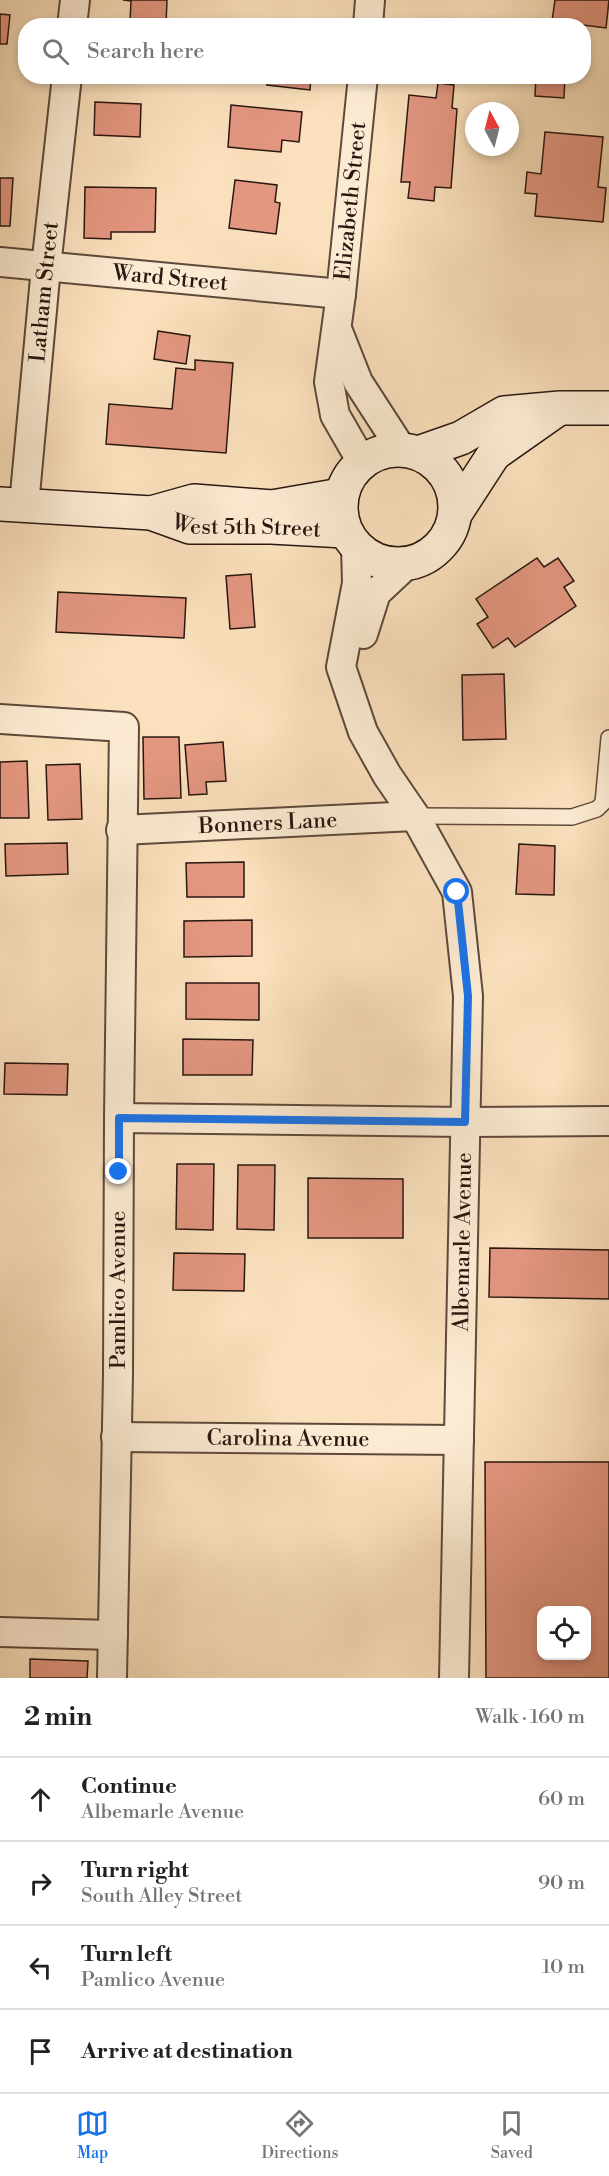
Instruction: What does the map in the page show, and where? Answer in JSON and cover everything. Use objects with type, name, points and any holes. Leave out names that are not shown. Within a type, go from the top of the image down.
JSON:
[{"type":"main road","points":[[560,408],[494,454],[455,514],[450,532],[439,547],[424,558],[407,564],[388,564],[371,558],[351,539],[341,513],[341,495],[349,477],[362,462],[379,453],[410,451],[461,438],[504,413],[560,408],[609,408]]},
{"type":"main road","points":[[410,451],[435,463],[447,477],[454,496],[455,514]]},
{"type":"main road","name":"West 5th Street","points":[[151,513],[194,501],[272,507],[341,495]]},
{"type":"main road","name":"West 5th Street","points":[[12,505],[151,513],[190,527],[271,527],[351,539]]},
{"type":"street","points":[[73,18],[75,0]]},
{"type":"street","points":[[369,18],[370,0]]},
{"type":"street","name":"Latham Street","points":[[12,505],[46,267],[65,84]]},
{"type":"street","name":"Elizabeth Street","points":[[362,84],[329,382],[335,415],[362,462]]},
{"type":"street","name":"Ward Street","points":[[0,262],[340,294]]},
{"type":"street","name":"Elizabeth Street","points":[[336,327],[358,382],[410,451]]},
{"type":"street","name":"Albemarle Avenue","points":[[351,539],[357,583],[341,668],[363,732],[387,775],[415,816],[457,892],[468,996],[454,1678]]},
{"type":"street","points":[[348,691],[358,670],[364,633],[376,593],[407,564]]},
{"type":"street","name":"Pamlico Avenue","points":[[0,719],[124,727],[112,1678]]},
{"type":"street","name":"Bonners Lane","points":[[121,830],[415,816]]},
{"type":"street","points":[[119,1118],[465,1122],[609,1121]]},
{"type":"street","name":"Carolina Avenue","points":[[116,1437],[459,1440]]},
{"type":"street","points":[[0,1632],[113,1635]]},
{"type":"lane","points":[[415,816],[572,816],[597,809],[603,803],[609,738]]},
{"type":"building","points":[[123,0],[167,0],[166,18],[130,18],[131,1]]},
{"type":"building","points":[[555,0],[609,0],[606,28],[591,26],[591,18],[552,18]]},
{"type":"building","points":[[0,14],[10,15],[7,44],[0,44]]},
{"type":"building","points":[[267,84],[310,84],[310,90]]},
{"type":"building","points":[[438,84],[454,85],[452,108],[457,109],[451,188],[435,187],[434,201],[408,198],[410,182],[401,182],[409,95],[436,98]]},
{"type":"building","points":[[536,84],[565,84],[564,98],[535,96]]},
{"type":"building","points":[[95,102],[141,104],[140,137],[94,135]]},
{"type":"building","points":[[231,105],[302,112],[299,142],[282,140],[281,152],[228,147]]},
{"type":"building","points":[[545,132],[603,137],[598,187],[606,188],[603,222],[535,216],[537,194],[525,193],[527,172],[541,174]]},
{"type":"building","points":[[0,178],[13,178],[10,226],[0,226]]},
{"type":"building","points":[[235,180],[277,185],[275,202],[280,203],[276,234],[229,228]]},
{"type":"building","points":[[85,187],[156,188],[155,232],[111,232],[111,239],[84,238]]},
{"type":"building","points":[[158,331],[190,336],[186,364],[154,359]]},
{"type":"building","points":[[195,360],[233,363],[226,453],[106,444],[109,404],[172,409],[176,368],[195,370]]},
{"type":"building","points":[[537,558],[544,567],[558,558],[574,581],[564,587],[576,606],[515,647],[508,638],[493,648],[477,624],[488,617],[476,599]]},
{"type":"building","points":[[251,574],[255,627],[230,629],[226,576]]},
{"type":"building","points":[[58,592],[186,598],[184,638],[56,632]]},
{"type":"building","points":[[504,674],[506,739],[463,740],[462,675]]},
{"type":"building","points":[[143,737],[179,737],[181,798],[144,799]]},
{"type":"building","points":[[223,742],[226,781],[206,782],[207,794],[189,795],[185,745]]},
{"type":"building","points":[[27,761],[29,818],[0,818],[0,762]]},
{"type":"building","points":[[80,764],[82,819],[48,820],[46,765]]},
{"type":"building","points":[[67,843],[68,874],[6,876],[5,844]]},
{"type":"building","points":[[519,844],[555,846],[554,895],[516,894]]},
{"type":"building","points":[[244,862],[244,897],[187,897],[186,863]]},
{"type":"building","points":[[252,920],[252,956],[184,957],[184,921]]},
{"type":"building","points":[[186,983],[259,983],[259,1020],[186,1019]]},
{"type":"building","points":[[183,1039],[253,1040],[252,1075],[183,1075]]},
{"type":"building","points":[[5,1063],[68,1064],[67,1095],[4,1094]]},
{"type":"building","points":[[177,1164],[214,1164],[213,1230],[176,1229]]},
{"type":"building","points":[[238,1165],[275,1165],[274,1230],[237,1229]]},
{"type":"building","points":[[308,1178],[403,1179],[403,1238],[308,1238]]},
{"type":"building","points":[[490,1248],[609,1250],[609,1299],[489,1297]]},
{"type":"building","points":[[174,1253],[245,1254],[244,1291],[173,1290]]},
{"type":"building","points":[[485,1462],[609,1462],[609,1678],[486,1678]]},
{"type":"building","points":[[30,1659],[88,1661],[87,1678],[30,1678]]},
{"type":"route","points":[[119,1172],[119,1118],[465,1122],[468,996],[457,892]]}]
